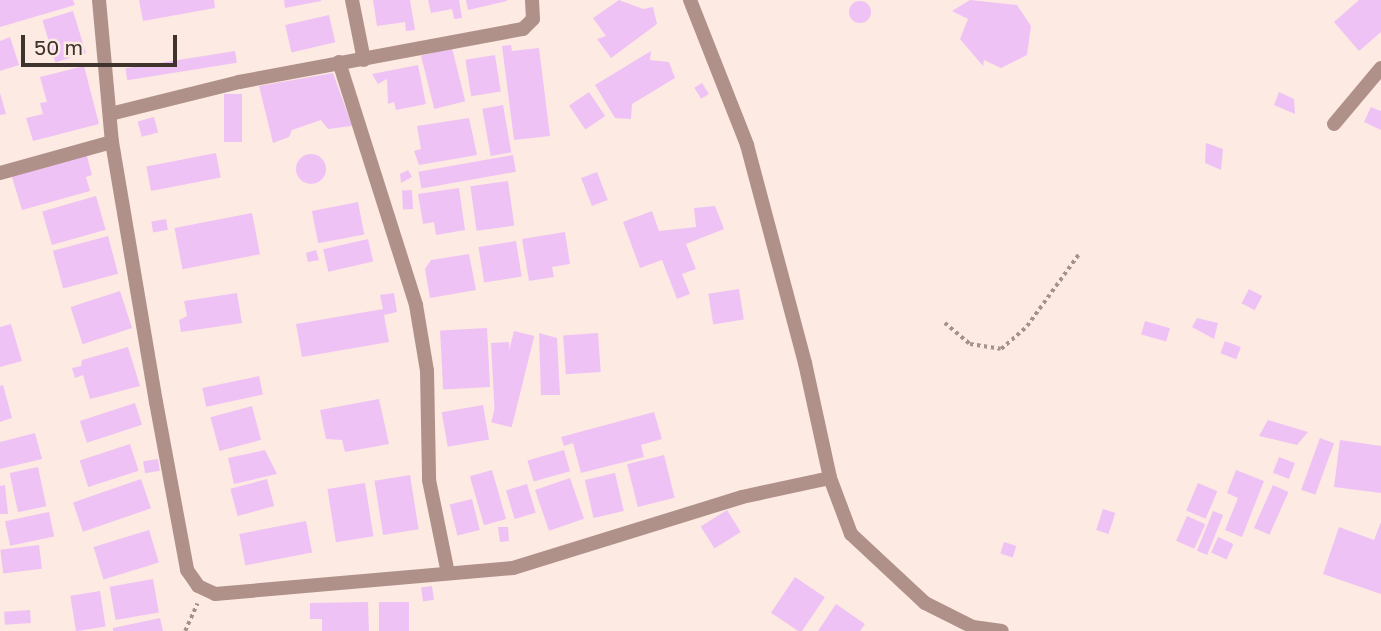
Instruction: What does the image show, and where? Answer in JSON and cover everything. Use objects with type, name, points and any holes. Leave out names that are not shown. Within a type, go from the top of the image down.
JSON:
[{"type":"street","points":[[99,0],[112,142],[187,570],[204,589],[215,594],[513,568],[553,558],[742,497],[830,478]]},
{"type":"street","points":[[352,0],[364,60]]},
{"type":"street","points":[[110,114],[339,62],[364,60],[523,29],[533,19],[532,0]]},
{"type":"street","points":[[690,0],[747,145],[830,478],[850,534],[897,581],[947,616],[973,627],[1002,631]]},
{"type":"street","points":[[339,62],[416,305],[427,371],[429,480],[447,573]]},
{"type":"street","points":[[1334,124],[1381,68]]},
{"type":"street","points":[[0,173],[112,142]]},
{"type":"path","points":[[946,323],[970,344],[1001,349],[1027,326],[1079,254]]},
{"type":"path","points":[[185,631],[204,589]]},
{"type":"building","points":[[0,0],[73,0],[75,5],[0,27]]},
{"type":"building","points":[[139,0],[214,0],[215,8],[143,21]]},
{"type":"building","points":[[284,0],[321,0],[321,1],[285,8]]},
{"type":"building","points":[[373,0],[410,0],[415,30],[406,31],[405,22],[377,26]]},
{"type":"building","points":[[428,0],[459,0],[462,18],[454,19],[452,9],[431,13]]},
{"type":"building","points":[[466,0],[507,0],[507,1],[468,10]]},
{"type":"building","points":[[619,0],[643,9],[653,7],[657,24],[611,58],[597,39],[606,36],[593,18]]},
{"type":"building","points":[[970,0],[1017,5],[1031,26],[1027,55],[1001,68],[984,60],[983,66],[960,39],[968,19],[952,11]]},
{"type":"building","points":[[1359,0],[1381,0],[1381,32],[1359,51],[1334,22]]},
{"type":"building","points":[[856,1],[864,1],[871,8],[871,16],[864,23],[856,23],[849,16],[849,8]]},
{"type":"building","points":[[73,11],[86,53],[55,62],[42,20]]},
{"type":"building","points":[[329,15],[335,42],[291,52],[285,25]]},
{"type":"building","points":[[10,37],[19,65],[0,71],[0,41]]},
{"type":"building","points":[[511,45],[512,51],[539,48],[550,136],[514,140],[502,46]]},
{"type":"building","points":[[452,48],[465,101],[434,109],[421,56]]},
{"type":"building","points":[[235,51],[237,63],[127,80],[125,68]]},
{"type":"building","points":[[651,51],[650,60],[669,62],[675,78],[632,104],[631,119],[615,118],[595,85]]},
{"type":"building","points":[[495,55],[501,92],[471,96],[465,60]]},
{"type":"building","points":[[418,65],[426,104],[396,110],[394,102],[388,104],[387,79],[378,84],[372,74]]},
{"type":"building","points":[[84,66],[99,124],[33,141],[26,118],[43,114],[40,103],[47,102],[40,77]]},
{"type":"building","points":[[333,73],[352,126],[328,129],[321,120],[292,130],[289,137],[273,143],[259,86]]},
{"type":"building","points":[[702,83],[709,94],[701,99],[694,88]]},
{"type":"building","points":[[589,92],[605,116],[585,129],[569,105]]},
{"type":"building","points":[[1279,92],[1294,99],[1295,114],[1274,105]]},
{"type":"building","points":[[0,93],[6,114],[0,115]]},
{"type":"building","points":[[224,94],[242,94],[242,142],[224,142]]},
{"type":"building","points":[[503,105],[511,152],[491,156],[482,109]]},
{"type":"building","points":[[1371,107],[1381,111],[1381,130],[1364,122]]},
{"type":"building","points":[[154,117],[158,132],[142,137],[138,121]]},
{"type":"building","points":[[469,118],[477,155],[419,165],[414,151],[421,149],[417,126]]},
{"type":"building","points":[[1206,143],[1223,149],[1221,170],[1205,163]]},
{"type":"building","points":[[86,152],[92,175],[86,177],[90,191],[22,210],[11,174]]},
{"type":"building","points":[[216,153],[221,178],[151,191],[146,167]]},
{"type":"building","points":[[311,154],[322,158],[326,169],[322,180],[311,184],[300,180],[296,169],[300,158]]},
{"type":"building","points":[[513,155],[516,172],[421,188],[418,172]]},
{"type":"building","points":[[408,170],[412,177],[401,183],[400,174]]},
{"type":"building","points":[[597,172],[608,200],[592,206],[581,178]]},
{"type":"building","points":[[508,181],[514,226],[477,231],[470,186]]},
{"type":"building","points":[[459,188],[465,230],[436,235],[434,222],[423,224],[418,194]]},
{"type":"building","points":[[412,190],[413,209],[403,209],[402,191]]},
{"type":"building","points":[[96,196],[106,230],[52,245],[42,211]]},
{"type":"building","points":[[358,202],[364,234],[318,243],[312,211]]},
{"type":"building","points":[[715,206],[724,229],[686,244],[696,269],[682,274],[690,294],[677,299],[662,260],[640,268],[623,222],[652,211],[659,231],[696,227],[694,208]]},
{"type":"building","points":[[252,213],[260,254],[182,269],[174,228]]},
{"type":"building","points":[[166,219],[168,230],[153,232],[151,222]]},
{"type":"building","points":[[565,232],[570,264],[552,267],[554,277],[529,281],[522,239]]},
{"type":"building","points":[[108,236],[118,274],[63,288],[53,251]]},
{"type":"building","points":[[368,239],[373,261],[328,272],[323,249]]},
{"type":"building","points":[[516,241],[522,277],[484,283],[478,247]]},
{"type":"building","points":[[316,250],[319,260],[308,262],[306,253]]},
{"type":"building","points":[[469,254],[476,290],[430,298],[425,269],[431,260]]},
{"type":"building","points":[[739,289],[744,320],[713,324],[708,294]]},
{"type":"building","points":[[1249,289],[1262,296],[1255,310],[1241,303]]},
{"type":"building","points":[[120,291],[132,328],[83,344],[71,307]]},
{"type":"building","points":[[237,293],[242,323],[181,332],[179,320],[187,316],[184,301]]},
{"type":"building","points":[[394,293],[397,312],[384,315],[389,342],[302,357],[296,324],[383,309],[380,295]]},
{"type":"building","points":[[1197,318],[1218,323],[1214,339],[1192,327]]},
{"type":"building","points":[[1145,321],[1170,328],[1166,342],[1141,334]]},
{"type":"building","points":[[11,324],[22,361],[0,367],[0,327]]},
{"type":"building","points":[[487,328],[490,387],[443,389],[440,330]]},
{"type":"building","points":[[514,331],[534,336],[512,427],[491,422]]},
{"type":"building","points":[[539,333],[557,338],[560,395],[541,395]]},
{"type":"building","points":[[598,333],[601,372],[566,374],[563,335]]},
{"type":"building","points":[[1225,341],[1241,347],[1236,359],[1220,353]]},
{"type":"building","points":[[509,342],[513,418],[495,419],[491,343]]},
{"type":"building","points":[[128,347],[140,386],[90,399],[83,375],[75,378],[72,368],[81,366],[82,360]]},
{"type":"building","points":[[259,376],[263,395],[206,407],[202,388]]},
{"type":"building","points":[[3,385],[12,418],[0,422],[0,386]]},
{"type":"building","points":[[379,399],[389,444],[345,452],[342,440],[326,439],[320,410]]},
{"type":"building","points":[[135,403],[142,425],[87,443],[80,421]]},
{"type":"building","points":[[483,405],[489,439],[448,447],[442,412]]},
{"type":"building","points":[[252,406],[261,440],[220,451],[210,417]]},
{"type":"building","points":[[654,412],[662,439],[641,445],[644,457],[581,473],[573,443],[564,446],[561,437]]},
{"type":"building","points":[[1268,420],[1308,432],[1297,445],[1259,436]]},
{"type":"building","points":[[35,433],[42,459],[0,469],[0,442]]},
{"type":"building","points":[[1320,438],[1334,443],[1315,495],[1301,490]]},
{"type":"building","points":[[1340,440],[1381,446],[1381,493],[1334,487]]},
{"type":"building","points":[[130,444],[139,471],[88,487],[80,460]]},
{"type":"building","points":[[265,450],[277,474],[234,484],[228,458]]},
{"type":"building","points":[[564,450],[570,471],[534,482],[527,460]]},
{"type":"building","points":[[664,455],[675,498],[638,507],[627,464]]},
{"type":"building","points":[[1279,457],[1295,463],[1289,479],[1273,473]]},
{"type":"building","points":[[158,459],[160,471],[145,473],[143,461]]},
{"type":"building","points":[[38,467],[46,506],[18,512],[10,473]]},
{"type":"building","points":[[492,470],[506,519],[484,525],[470,476]]},
{"type":"building","points":[[1236,470],[1264,481],[1242,537],[1225,530],[1238,498],[1227,493]]},
{"type":"building","points":[[615,473],[624,511],[594,518],[585,480]]},
{"type":"building","points":[[410,475],[419,529],[383,535],[374,481]]},
{"type":"building","points":[[570,478],[584,519],[549,531],[535,490]]},
{"type":"building","points":[[141,479],[151,508],[83,532],[73,502]]},
{"type":"building","points":[[267,479],[274,506],[238,516],[230,489]]},
{"type":"building","points":[[365,483],[373,536],[336,542],[327,489]]},
{"type":"building","points":[[1198,483],[1217,491],[1206,519],[1186,511]]},
{"type":"building","points":[[527,484],[536,513],[515,519],[506,490]]},
{"type":"building","points":[[5,485],[8,514],[0,514],[0,486]]},
{"type":"building","points":[[1273,485],[1289,492],[1269,535],[1254,528]]},
{"type":"building","points":[[472,499],[480,530],[457,536],[450,505]]},
{"type":"building","points":[[1103,509],[1115,513],[1109,534],[1096,530]]},
{"type":"building","points":[[727,510],[741,532],[714,548],[701,526]]},
{"type":"building","points":[[1213,511],[1223,515],[1207,555],[1197,551]]},
{"type":"building","points":[[49,512],[54,536],[10,546],[5,521]]},
{"type":"building","points":[[1187,516],[1205,524],[1194,549],[1176,541]]},
{"type":"building","points":[[306,521],[312,552],[245,565],[239,534]]},
{"type":"building","points":[[1381,522],[1381,594],[1323,574],[1339,527],[1374,540]]},
{"type":"building","points":[[498,527],[508,527],[509,541],[500,542]]},
{"type":"building","points":[[149,530],[159,563],[103,579],[94,547]]},
{"type":"building","points":[[1218,537],[1234,544],[1227,559],[1211,553]]},
{"type":"building","points":[[1004,542],[1016,546],[1013,557],[1000,553]]},
{"type":"building","points":[[39,545],[42,569],[3,574],[0,550]]},
{"type":"building","points":[[795,577],[825,597],[802,631],[771,613]]},
{"type":"building","points":[[153,579],[159,612],[116,620],[110,587]]},
{"type":"building","points":[[432,586],[434,600],[423,601],[421,588]]},
{"type":"building","points":[[100,591],[106,627],[76,631],[70,596]]},
{"type":"building","points":[[368,602],[369,631],[322,631],[322,619],[310,619],[310,603]]},
{"type":"building","points":[[379,602],[409,602],[409,631],[379,631]]},
{"type":"building","points":[[836,604],[865,624],[860,631],[818,631]]},
{"type":"building","points":[[30,610],[31,623],[5,625],[4,612]]},
{"type":"building","points":[[160,618],[163,631],[113,631],[113,628]]}]
